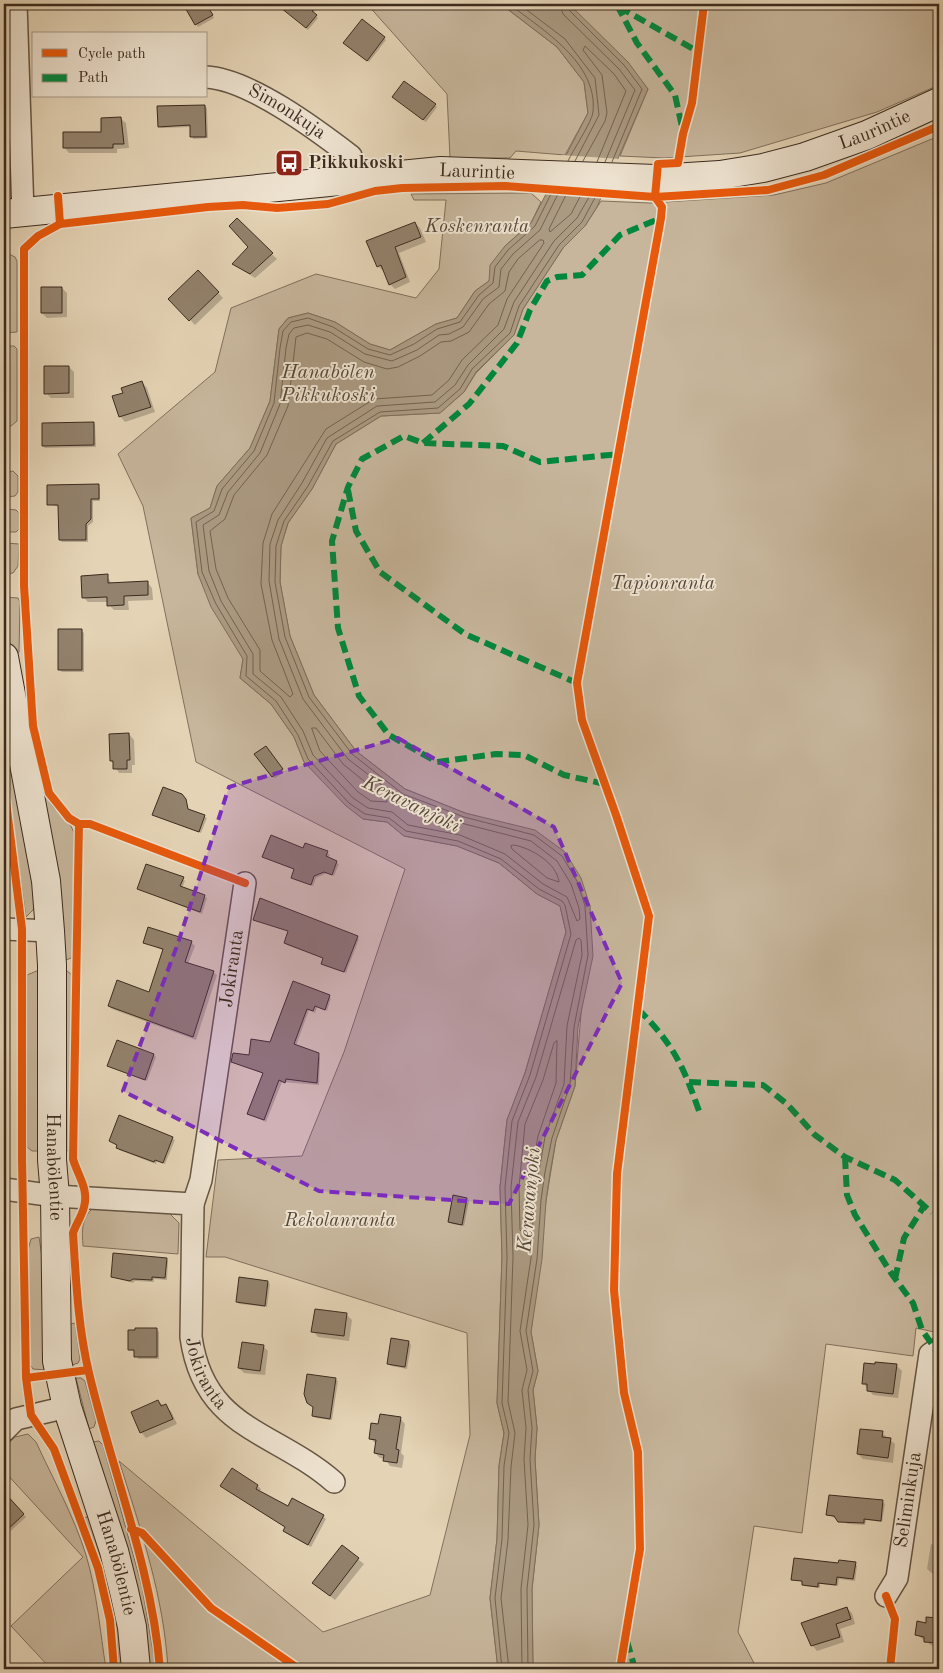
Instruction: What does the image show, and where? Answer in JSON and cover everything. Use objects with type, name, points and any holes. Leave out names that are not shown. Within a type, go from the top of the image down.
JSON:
[{"type":"street","points":[[13,214],[27,89],[16,4]]},
{"type":"street","name":"Simonkuja","points":[[208,77],[229,80],[256,94],[322,134],[351,156]]},
{"type":"street","name":"Laurintie","points":[[13,214],[359,177],[441,171],[539,173],[656,179],[720,176],[763,168],[805,157],[866,135],[939,102]]},
{"type":"street","name":"Hanabölentie","points":[[4,656],[8,699],[46,881],[50,931],[52,965],[52,1160],[55,1196],[57,1361],[67,1407],[116,1559],[132,1627],[136,1669]]},
{"type":"street","name":"Jokiranta","points":[[245,883],[201,1180],[193,1204],[191,1337],[194,1357],[202,1378],[211,1396],[225,1412],[245,1426],[313,1464],[334,1482]]},
{"type":"street","points":[[4,929],[50,931]]},
{"type":"street","points":[[4,1189],[55,1196],[86,1196],[193,1204]]},
{"type":"street","name":"Seliminkuja","points":[[886,1596],[897,1578],[930,1354],[939,1348]]},
{"type":"street","points":[[4,1431],[16,1418],[67,1407]]},
{"type":"highlighted area","points":[[398,738],[554,827],[622,983],[509,1204],[319,1191],[123,1091],[178,943],[229,787]]},
{"type":"green space","points":[[367,4],[502,5],[557,47],[584,82],[588,113],[565,155],[516,151],[510,158],[450,158],[447,94]]},
{"type":"green space","points":[[569,4],[939,4],[939,85],[877,112],[740,153],[664,158],[620,156],[648,89]]},
{"type":"green space","name":"Tapionranta","points":[[939,136],[939,1333],[916,1328],[913,1356],[826,1344],[802,1533],[754,1526],[738,1632],[757,1669],[533,1669],[532,1589],[539,1525],[535,1459],[537,1428],[533,1390],[538,1371],[531,1332],[546,1201],[556,1140],[575,1086],[590,905],[499,823],[465,813],[405,789],[356,751],[314,695],[290,636],[280,582],[281,546],[288,523],[312,489],[336,444],[381,416],[440,413],[464,392],[476,373],[514,335],[523,309],[563,248],[585,226],[601,201],[650,203],[774,195],[826,183]]},
{"type":"green space","points":[[531,193],[541,202],[531,223],[505,246],[489,281],[475,291],[457,318],[436,324],[390,350],[370,344],[335,322],[308,313],[288,318],[279,329],[270,401],[250,448],[217,486],[210,508],[191,518],[198,574],[243,659],[240,678],[271,704],[294,737],[304,762],[363,819],[387,822],[404,836],[457,846],[499,863],[537,894],[560,906],[566,932],[525,1073],[507,1120],[500,1187],[502,1257],[497,1403],[504,1433],[499,1466],[497,1539],[490,1598],[498,1669],[168,1669],[166,1642],[157,1590],[119,1461],[323,1632],[430,1595],[470,1435],[467,1333],[225,1257],[206,1257],[218,1160],[302,1156],[344,1052],[405,869],[196,762],[143,506],[118,454],[215,372],[231,308],[316,274],[416,298],[439,269],[446,200],[414,200],[411,194]]},
{"type":"green space","points":[[9,254],[15,257],[17,261],[17,332],[4,333],[4,298]]},
{"type":"green space","points":[[4,346],[14,346],[17,349],[17,421],[11,426],[5,426]]},
{"type":"green space","points":[[13,471],[18,476],[18,492],[15,496],[7,497],[7,472]]},
{"type":"green space","points":[[7,509],[16,510],[19,513],[19,529],[16,532],[6,532]]},
{"type":"green space","points":[[6,543],[19,544],[18,566],[13,573],[4,574]]},
{"type":"green space","points":[[4,597],[18,598],[20,602],[19,652],[13,659],[8,633]]},
{"type":"green space","points":[[8,736],[36,901],[33,910],[26,917],[4,762],[4,737]]},
{"type":"green space","points":[[38,776],[49,801],[68,822],[74,833],[73,955],[66,960],[62,914]]},
{"type":"green space","points":[[39,970],[38,1151],[32,1151],[27,1147],[27,975]]},
{"type":"green space","points":[[66,970],[72,975],[70,1146],[69,1150],[65,1152]]},
{"type":"green space","points":[[93,1208],[167,1211],[179,1223],[178,1254],[83,1246],[84,1221]]},
{"type":"green space","points":[[39,1237],[42,1257],[46,1370],[33,1369],[29,1363],[28,1250],[31,1239]]},
{"type":"green space","points":[[75,1323],[80,1359],[78,1363],[72,1365],[66,1325]]},
{"type":"green space","points":[[76,1378],[81,1378],[85,1381],[96,1421],[94,1427],[89,1429]]},
{"type":"green space","points":[[28,1434],[36,1442],[63,1498],[76,1526],[86,1555],[96,1597],[106,1669],[51,1669],[11,1626],[83,1557],[4,1471],[4,1448],[15,1437]]},
{"type":"green space","points":[[99,1441],[103,1445],[142,1587],[156,1669],[145,1669],[92,1442]]},
{"type":"green space","points":[[92,1515],[104,1551],[127,1669],[119,1669],[115,1630],[108,1592],[84,1518]]},
{"type":"water","points":[[501,4],[569,4],[628,62],[648,89],[597,207],[585,226],[563,248],[523,309],[514,335],[476,372],[464,392],[440,413],[381,416],[336,444],[312,489],[288,523],[281,546],[280,582],[290,636],[314,695],[356,751],[405,789],[465,813],[535,830],[565,852],[581,878],[590,906],[593,956],[578,1027],[575,1086],[556,1140],[550,1173],[542,1259],[531,1332],[538,1371],[533,1390],[537,1428],[535,1459],[539,1525],[532,1589],[533,1669],[498,1669],[490,1598],[497,1539],[499,1466],[504,1433],[497,1403],[502,1257],[500,1187],[507,1120],[525,1073],[566,932],[560,906],[537,894],[499,863],[457,846],[404,836],[387,822],[363,819],[346,806],[304,762],[294,737],[271,704],[240,678],[243,659],[211,607],[198,574],[191,518],[210,508],[217,486],[250,448],[270,401],[279,329],[288,318],[308,313],[335,322],[370,344],[390,350],[436,324],[457,318],[475,291],[489,281],[490,265],[505,246],[531,223],[588,113],[584,82],[557,47]]},
{"type":"pier","points":[[562,155],[621,159],[604,197],[543,193]]},
{"type":"building","points":[[183,4],[206,4],[213,15],[195,25]]},
{"type":"building","points":[[276,4],[318,4],[312,11],[317,15],[306,28]]},
{"type":"building","points":[[362,19],[385,37],[367,61],[343,43]]},
{"type":"building","points":[[404,81],[436,104],[423,120],[392,97]]},
{"type":"building","points":[[205,105],[206,137],[190,137],[190,125],[158,127],[157,106]]},
{"type":"building","points":[[121,117],[124,144],[113,144],[113,148],[63,148],[63,132],[101,132],[101,118]]},
{"type":"building","points":[[237,218],[273,253],[250,274],[232,264],[248,247],[229,226]]},
{"type":"building","points":[[415,222],[421,237],[395,247],[406,277],[389,285],[381,265],[377,267],[366,241]]},
{"type":"building","points":[[198,270],[219,292],[189,321],[168,299]]},
{"type":"building","points":[[41,287],[62,287],[62,313],[41,313]]},
{"type":"building","points":[[44,366],[69,366],[69,393],[44,394]]},
{"type":"building","points":[[142,381],[151,407],[119,417],[112,396],[123,393],[121,388]]},
{"type":"building","points":[[94,422],[94,445],[42,446],[42,423]]},
{"type":"building","points":[[99,484],[99,499],[91,499],[91,519],[86,524],[86,540],[59,540],[58,505],[47,505],[47,485]]},
{"type":"building","points":[[108,574],[108,583],[148,581],[148,595],[124,596],[124,605],[107,606],[107,597],[82,598],[81,576]]},
{"type":"building","points":[[58,629],[82,629],[82,670],[58,670]]},
{"type":"building","points":[[129,733],[130,760],[127,760],[127,769],[113,769],[113,761],[110,761],[109,734]]},
{"type":"building","points":[[266,746],[283,769],[272,777],[254,754]]},
{"type":"building","points":[[163,787],[182,794],[186,799],[188,809],[205,815],[199,832],[152,815]]},
{"type":"building","points":[[271,835],[303,848],[305,843],[328,851],[326,856],[337,861],[332,875],[324,872],[314,876],[311,885],[291,878],[294,869],[262,857]]},
{"type":"building","points":[[146,864],[184,877],[180,886],[205,895],[200,912],[137,889]]},
{"type":"building","points":[[260,898],[358,936],[344,972],[321,964],[323,958],[284,943],[288,931],[253,920]]},
{"type":"building","points":[[148,927],[192,941],[185,962],[214,971],[193,1037],[108,1006],[117,980],[149,992],[163,949],[143,943]]},
{"type":"building","points":[[293,981],[330,995],[325,1010],[315,1006],[313,1011],[307,1009],[294,1044],[319,1053],[317,1083],[286,1079],[285,1083],[279,1080],[264,1120],[247,1114],[263,1073],[231,1062],[233,1053],[249,1055],[251,1039],[270,1042]]},
{"type":"building","points":[[117,1040],[154,1054],[145,1080],[107,1066]]},
{"type":"building","points":[[119,1115],[173,1137],[163,1163],[155,1160],[154,1162],[116,1148],[117,1145],[109,1141]]},
{"type":"building","points":[[453,1195],[467,1198],[462,1225],[448,1222]]},
{"type":"building","points":[[113,1253],[167,1258],[165,1278],[152,1277],[152,1280],[133,1279],[130,1281],[111,1277]]},
{"type":"building","points":[[239,1277],[268,1281],[265,1306],[236,1302]]},
{"type":"building","points":[[315,1309],[347,1313],[344,1336],[311,1332]]},
{"type":"building","points":[[135,1328],[157,1328],[157,1357],[134,1357],[134,1350],[128,1350],[128,1330],[135,1330]]},
{"type":"building","points":[[391,1338],[409,1341],[405,1367],[387,1364]]},
{"type":"building","points":[[242,1342],[264,1345],[260,1371],[238,1368]]},
{"type":"building","points":[[875,1362],[897,1364],[893,1394],[867,1391],[867,1384],[862,1384],[864,1363],[875,1364]]},
{"type":"building","points":[[307,1374],[336,1378],[330,1419],[312,1416],[313,1407],[307,1403],[304,1394]]},
{"type":"building","points":[[158,1400],[161,1406],[166,1404],[173,1419],[140,1433],[131,1412]]},
{"type":"building","points":[[380,1414],[401,1417],[396,1449],[399,1450],[397,1463],[383,1461],[384,1455],[374,1453],[376,1440],[369,1439],[371,1423],[378,1424]]},
{"type":"building","points":[[860,1429],[883,1431],[882,1437],[891,1438],[888,1458],[857,1454]]},
{"type":"building","points":[[232,1468],[258,1485],[256,1489],[288,1506],[292,1498],[324,1515],[308,1545],[283,1531],[285,1527],[220,1486]]},
{"type":"building","points":[[4,1492],[24,1514],[4,1533]]},
{"type":"building","points":[[829,1495],[883,1500],[881,1521],[864,1519],[864,1523],[838,1522],[834,1516],[826,1515]]},
{"type":"building","points":[[342,1545],[359,1558],[330,1596],[312,1583]]},
{"type":"building","points":[[794,1558],[838,1563],[839,1560],[856,1562],[853,1579],[837,1577],[836,1585],[818,1583],[818,1587],[802,1585],[802,1581],[791,1580]]},
{"type":"building","points":[[847,1607],[851,1619],[836,1624],[840,1637],[811,1646],[801,1623]]},
{"type":"building","points":[[926,1617],[939,1618],[939,1643],[924,1642],[924,1637],[915,1635],[917,1621],[926,1623]]},
{"type":"marked path","points":[[617,5],[637,43],[675,95],[682,127]]},
{"type":"marked path","points":[[619,7],[697,51]]},
{"type":"marked path","points":[[423,443],[469,404],[517,343],[530,310],[547,281],[557,277],[582,275],[620,235],[661,218]]},
{"type":"marked path","points":[[605,784],[564,775],[524,755],[496,754],[437,762],[389,735],[359,696],[338,628],[332,541],[348,487],[362,459],[404,436],[423,443],[503,446],[540,462],[619,454]]},
{"type":"marked path","points":[[348,490],[356,531],[380,572],[465,634],[577,683]]},
{"type":"marked path","points":[[638,1009],[660,1033],[676,1056],[699,1111]]},
{"type":"marked path","points":[[689,1082],[763,1085],[787,1104],[815,1135],[845,1157],[895,1180],[932,1213]]},
{"type":"marked path","points":[[845,1157],[847,1195],[855,1215],[891,1273],[913,1303],[922,1330],[936,1350]]},
{"type":"marked path","points":[[895,1279],[904,1238],[924,1206]]},
{"type":"marked path","points":[[627,1641],[635,1669]]},
{"type":"cycle path","points":[[620,1669],[640,1549],[638,1452],[624,1393],[614,1290],[617,1174],[649,916],[582,720],[577,683],[661,218],[662,207],[655,197],[658,164],[678,163],[683,134],[692,103],[704,4]]},
{"type":"cycle path","points":[[60,224],[208,207],[243,205],[277,208],[328,204],[375,191],[402,188],[505,186],[655,197],[768,190],[824,175],[939,126]]},
{"type":"cycle path","points":[[58,196],[60,224],[38,236],[24,249],[24,586],[33,726],[49,793],[69,818],[79,824],[73,1159],[84,1188],[85,1200],[82,1214],[73,1233],[80,1321],[85,1356],[98,1410],[149,1594],[156,1631],[160,1669]]},
{"type":"cycle path","points":[[4,786],[22,929],[22,1159],[26,1378],[31,1415],[54,1449],[98,1568],[110,1620],[114,1669]]},
{"type":"cycle path","points":[[79,824],[90,824],[245,883]]},
{"type":"cycle path","points":[[26,1378],[88,1370]]},
{"type":"cycle path","points":[[131,1529],[142,1533],[211,1608],[299,1669]]},
{"type":"cycle path","points":[[886,1596],[895,1619],[890,1669]]},
{"type":"place","name":"Pikkukoski","points":[[289,163]]},
{"type":"park label","name":"Koskenranta","points":[[477,227]]},
{"type":"park label","name":"Rekolanranta","points":[[340,1221]]},
{"type":"water label","name":"Hanabölen Pikkukoski","points":[[328,384]]},
{"type":"water label","name":"Keravanjoki","points":[[411,805]]},
{"type":"water label","name":"Keravanjoki","points":[[530,1200]]}]
